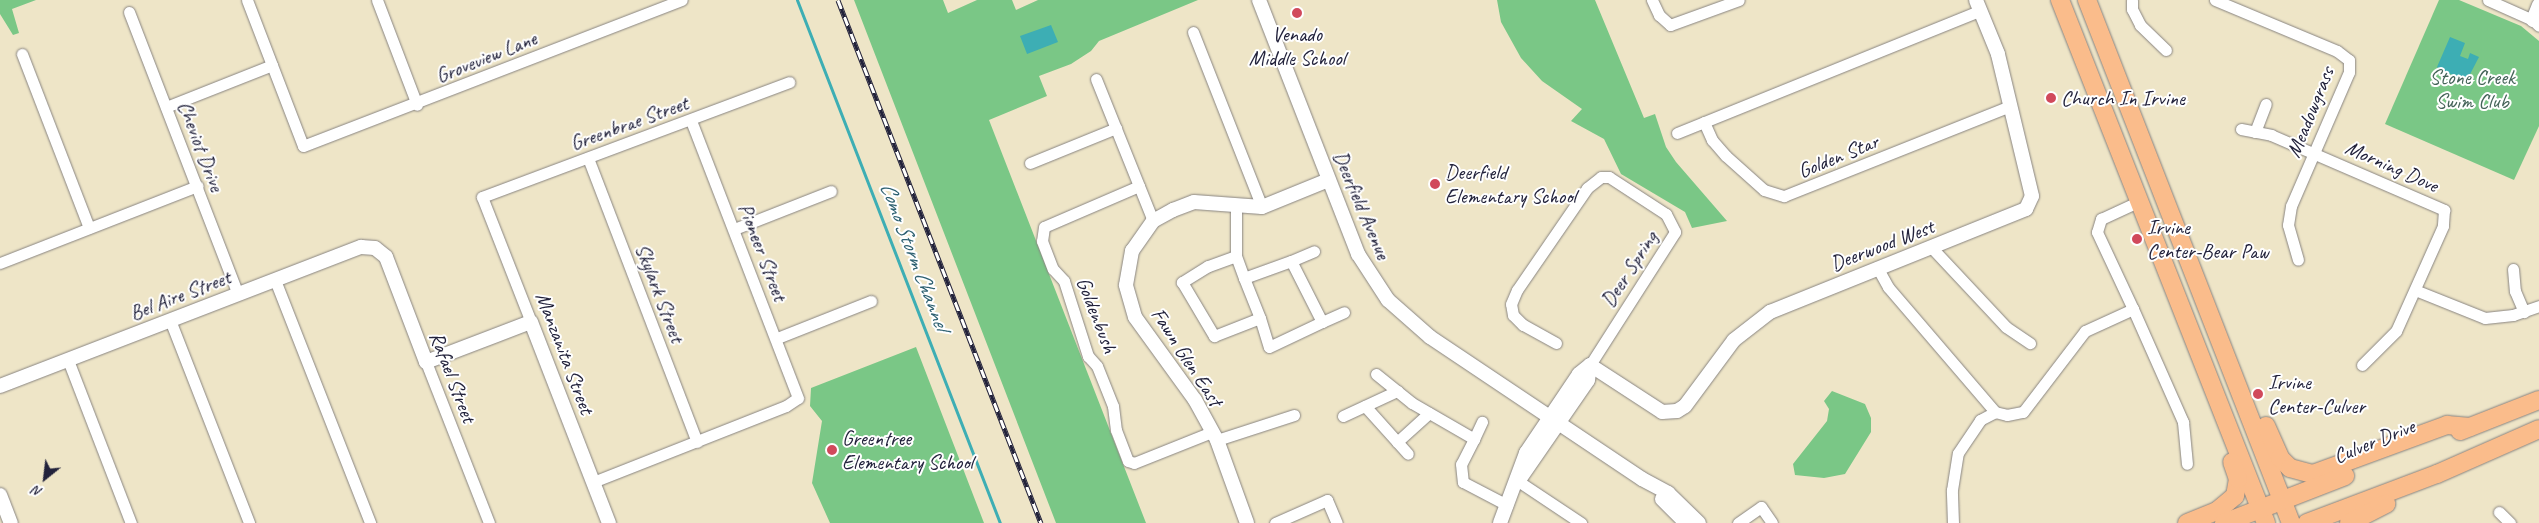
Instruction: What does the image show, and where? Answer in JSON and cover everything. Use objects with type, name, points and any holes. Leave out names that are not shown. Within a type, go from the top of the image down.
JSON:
[{"type":"main road","points":[[2060,0],[2138,202],[2264,516]]},
{"type":"main road","points":[[2087,0],[2219,334],[2291,523]]},
{"type":"main road","points":[[2219,334],[2232,341],[2280,458],[2290,468],[2303,473],[2318,474],[2447,425],[2470,427]]},
{"type":"main road","name":"Culver Drive","points":[[2224,523],[2264,516],[2283,501],[2539,400]]},
{"type":"main road","points":[[2307,523],[2437,474],[2539,428]]},
{"type":"main road","points":[[2187,523],[2217,511],[2235,496],[2238,487],[2232,464],[2235,444]]},
{"type":"main road","points":[[2349,523],[2420,489],[2437,474]]},
{"type":"street","points":[[166,107],[272,65],[247,0]]},
{"type":"street","points":[[377,0],[417,105]]},
{"type":"street","name":"Groveview Lane","points":[[272,65],[303,146],[417,105],[682,0]]},
{"type":"street","name":"Deerfield Avenue","points":[[1259,0],[1358,254],[1388,300],[1430,337],[1642,479],[1668,493],[1700,523]]},
{"type":"street","points":[[1652,0],[1659,15],[1670,24],[1739,0]]},
{"type":"street","points":[[2132,0],[2132,9],[2140,25],[2166,50]]},
{"type":"street","name":"Meadowgrass","points":[[2215,0],[2337,51],[2349,60],[2349,72],[2291,206],[2288,225],[2298,260]]},
{"type":"street","points":[[2488,0],[2536,23],[2539,5]]},
{"type":"street","points":[[1677,133],[1977,5]]},
{"type":"street","name":"Deerwood West","points":[[1590,365],[1662,412],[1677,411],[1685,406],[1720,357],[1752,325],[1791,302],[1877,267],[1932,248],[2026,209],[2032,196],[1998,54],[1977,5]]},
{"type":"street","name":"Cheviot Drive","points":[[128,12],[238,294]]},
{"type":"street","points":[[1193,32],[1262,207]]},
{"type":"street","points":[[22,54],[89,228]]},
{"type":"street","points":[[1096,79],[1154,221]]},
{"type":"street","name":"Greenbrae Street","points":[[482,197],[789,82]]},
{"type":"street","points":[[2255,132],[2266,104]]},
{"type":"street","name":"Golden Star","points":[[1704,122],[1712,140],[1726,156],[1764,190],[1784,196],[2010,106]]},
{"type":"street","name":"Pioneer Street","points":[[691,120],[777,338],[798,398],[786,406],[697,442]]},
{"type":"street","points":[[1030,163],[1116,128]]},
{"type":"street","name":"Morning Dove","points":[[2241,129],[2315,153],[2444,210],[2443,226],[2396,331],[2362,365]]},
{"type":"street","name":"Skylark Street","points":[[588,158],[697,442]]},
{"type":"street","name":"Deer Spring","points":[[1500,523],[1518,482],[1555,420],[1579,374],[1590,365],[1675,232],[1666,214],[1609,177],[1601,177],[1586,188],[1518,290],[1511,304],[1513,315],[1523,325],[1556,344]]},
{"type":"street","name":"Fawn Glen East","points":[[1243,522],[1214,436],[1194,400],[1135,317],[1126,285],[1132,251],[1154,221],[1194,202],[1236,207],[1262,207],[1328,180]]},
{"type":"street","points":[[0,263],[196,186]]},
{"type":"street","name":"Goldenbush","points":[[1139,186],[1044,226],[1041,237],[1051,265],[1063,278],[1075,309],[1078,329],[1113,406],[1116,430],[1128,461],[1134,463],[1214,436]]},
{"type":"street","points":[[734,229],[831,191]]},
{"type":"street","name":"Manzanita Street","points":[[482,197],[609,523]]},
{"type":"street","points":[[2138,202],[2102,219],[2097,232],[2183,422],[2187,464]]},
{"type":"street","points":[[1236,207],[1236,256],[1270,348],[1344,312]]},
{"type":"street","name":"Bel Aire Street","points":[[0,386],[361,247],[375,248]]},
{"type":"street","name":"Rafael Street","points":[[375,248],[386,257],[490,523]]},
{"type":"street","points":[[1932,248],[2006,327],[2030,343]]},
{"type":"street","points":[[1244,278],[1314,251]]},
{"type":"street","points":[[1236,256],[1215,263],[1182,282],[1214,336],[1260,318]]},
{"type":"street","points":[[1291,261],[1322,322]]},
{"type":"street","points":[[1877,267],[1888,287],[1995,412]]},
{"type":"street","points":[[2513,269],[2515,291],[2524,312]]},
{"type":"street","points":[[275,280],[370,523]]},
{"type":"street","points":[[2415,290],[2486,318],[2524,312],[2539,306]]},
{"type":"street","points":[[777,338],[871,301]]},
{"type":"street","points":[[1953,523],[1952,490],[1958,453],[1980,420],[1995,412],[2007,414],[2024,412],[2085,331],[2133,309]]},
{"type":"street","points":[[170,320],[249,523]]},
{"type":"street","points":[[426,362],[531,322]]},
{"type":"street","points":[[68,360],[131,523]]},
{"type":"street","points":[[1376,374],[1429,413],[1474,439]]},
{"type":"street","points":[[1343,416],[1397,391]]},
{"type":"street","points":[[1365,406],[1408,454]]},
{"type":"street","points":[[1398,442],[1429,413]]},
{"type":"street","points":[[1214,436],[1294,415]]},
{"type":"street","points":[[1482,422],[1461,464],[1463,482],[1508,504]]},
{"type":"street","points":[[594,482],[697,442]]},
{"type":"street","name":"Deerfield Avenue","points":[[1642,479],[1686,523]]},
{"type":"street","points":[[1518,482],[1581,523]]},
{"type":"street","points":[[0,495],[11,523]]},
{"type":"street","points":[[1275,523],[1327,500],[1337,523]]},
{"type":"street","points":[[1738,523],[1761,507],[1772,523]]},
{"type":"street","points":[[2498,512],[2510,523]]},
{"type":"green space","points":[[0,0],[36,0],[12,9],[19,33],[13,35],[0,14]]},
{"type":"green space","points":[[854,0],[943,0],[948,13],[977,0],[1012,0],[1016,10],[1038,0],[1198,0],[1099,41],[1091,51],[1071,64],[1039,76],[1047,96],[989,120],[1146,523],[1056,523]]},
{"type":"green space","points":[[1497,0],[1595,0],[1644,118],[1655,114],[1666,147],[1676,162],[1727,221],[1692,228],[1685,212],[1621,174],[1604,139],[1571,121],[1582,109],[1542,81],[1521,58],[1501,22]]},
{"type":"green space","name":"Stone Creek Swim Club","points":[[2439,0],[2459,0],[2521,26],[2539,41],[2539,126],[2514,180],[2385,124]]},
{"type":"green space","points":[[916,347],[984,523],[830,523],[812,483],[822,421],[810,406],[811,388]]},
{"type":"green space","points":[[1832,391],[1865,404],[1871,418],[1871,432],[1845,474],[1824,478],[1795,475],[1793,464],[1827,421],[1829,409],[1824,401]]},
{"type":"water","points":[[1051,25],[1058,42],[1027,54],[1020,36]]},
{"type":"water","points":[[2450,37],[2465,43],[2460,56],[2468,59],[2470,53],[2479,57],[2466,82],[2437,67]]},
{"type":"waterway","name":"Como Storm Channel","points":[[797,0],[1000,523]]},
{"type":"railway","points":[[838,0],[1041,523]]},
{"type":"place","name":"Venado Middle School","points":[[1297,13]]},
{"type":"place","name":"Church In Irvine","points":[[2051,98]]},
{"type":"place","name":"Deerfield Elementary School","points":[[1435,184]]},
{"type":"place","name":"Irvine Center-Bear Paw","points":[[2137,239]]},
{"type":"place","name":"Irvine Center-Culver","points":[[2258,394]]},
{"type":"place","name":"Greentree Elementary School","points":[[832,450]]}]
